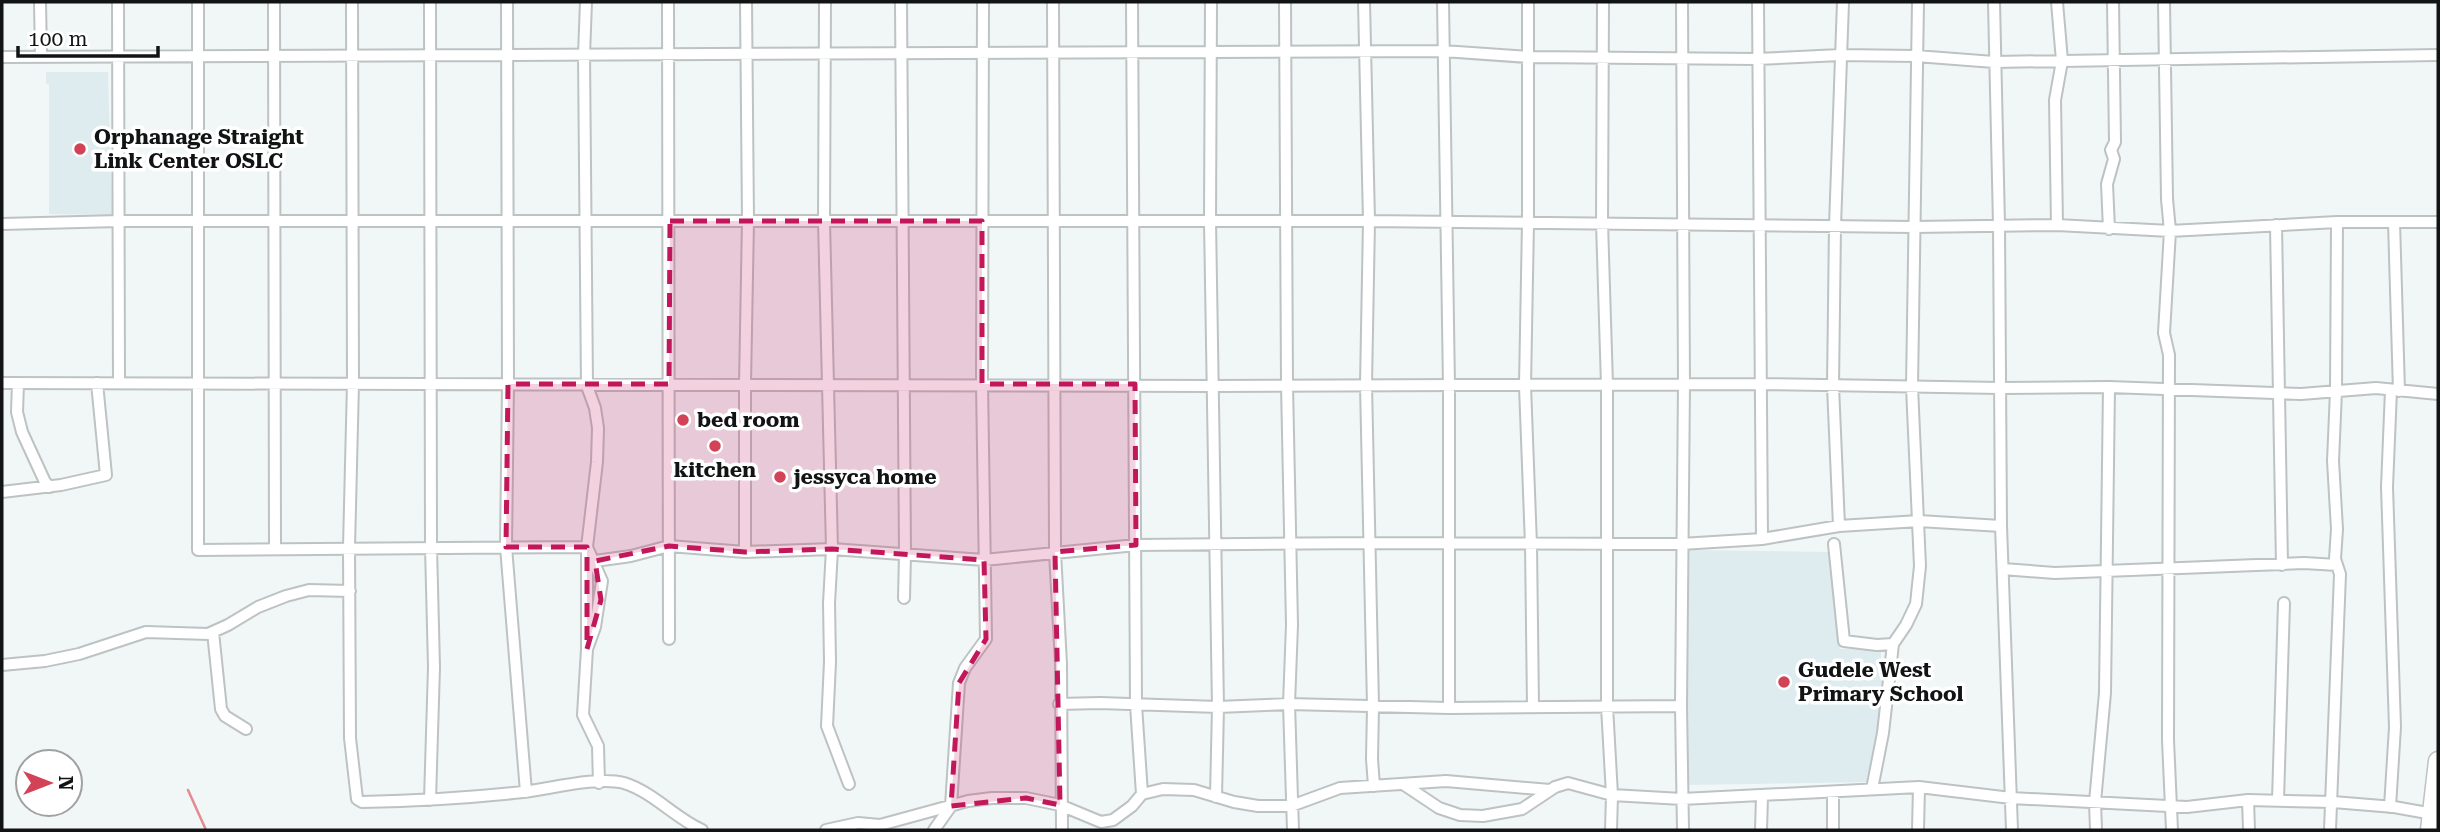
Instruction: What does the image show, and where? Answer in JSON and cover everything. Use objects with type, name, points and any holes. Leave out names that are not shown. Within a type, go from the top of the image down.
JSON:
[{"type":"highway","points":[[2432,822],[2438,761]]},
{"type":"street","points":[[40,2],[41,57]]},
{"type":"street","points":[[118,2],[119,383]]},
{"type":"street","points":[[198,2],[198,550],[587,547]]},
{"type":"street","points":[[274,2],[275,549]]},
{"type":"street","points":[[352,2],[350,738],[357,799],[362,802],[430,800],[526,792],[556,786],[623,783],[648,795],[702,830]]},
{"type":"street","points":[[430,2],[431,547],[434,667],[430,800]]},
{"type":"street","points":[[507,2],[506,547],[526,792]]},
{"type":"street","points":[[586,2],[584,55],[587,386],[595,408],[598,428],[597,462],[587,547],[587,649],[583,715],[598,746],[599,783]]},
{"type":"street","points":[[668,2],[668,639]]},
{"type":"street","points":[[746,2],[746,552]]},
{"type":"street","points":[[825,2],[824,220],[832,549],[827,726],[849,784]]},
{"type":"street","points":[[901,2],[904,597]]},
{"type":"street","points":[[934,830],[951,806],[959,683],[965,668],[986,639],[982,384],[983,2]]},
{"type":"street","points":[[1053,2],[1053,385],[1055,552],[1061,664],[1059,704],[1062,830]]},
{"type":"street","points":[[1132,2],[1136,705],[1142,794]]},
{"type":"street","points":[[1211,2],[1210,221],[1218,707],[1216,797]]},
{"type":"street","points":[[1285,2],[1287,385],[1292,625],[1289,704],[1293,830]]},
{"type":"street","points":[[1364,2],[1369,221],[1366,385],[1374,786]]},
{"type":"street","points":[[1443,2],[1449,386],[1449,708]]},
{"type":"street","points":[[1528,2],[1525,386],[1533,707]]},
{"type":"street","points":[[1603,2],[1602,223],[1607,385],[1607,706],[1612,795],[1611,830]]},
{"type":"street","points":[[1682,2],[1683,830]]},
{"type":"street","points":[[1758,2],[1762,539]]},
{"type":"street","points":[[1839,526],[1833,386],[1835,226],[1843,2]]},
{"type":"street","points":[[1872,789],[1883,733],[1892,644],[1906,625],[1916,604],[1920,566],[1912,387],[1918,2]]},
{"type":"street","points":[[1994,2],[2001,526],[2012,830]]},
{"type":"street","points":[[2057,2],[2062,61],[2055,100],[2057,225]]},
{"type":"street","points":[[2109,229],[2107,184],[2114,159],[2111,150],[2115,142],[2113,2]]},
{"type":"street","points":[[2164,2],[2167,200],[2170,231],[2164,323],[2169,355],[2168,569],[2172,830]]},
{"type":"street","points":[[2,57],[1443,51],[1528,57],[1601,58],[1916,56],[1994,62],[2438,55]]},
{"type":"street","points":[[2,225],[119,221],[1447,221],[1913,227],[2057,225],[2170,231],[2337,222],[2438,222]]},
{"type":"street","points":[[2330,830],[2340,574],[2337,565],[2333,461],[2337,222]]},
{"type":"street","points":[[2390,807],[2395,727],[2388,487],[2395,390],[2393,222]]},
{"type":"street","points":[[2276,225],[2282,565]]},
{"type":"street","points":[[2,383],[431,383],[587,386],[1762,384],[2109,387],[2279,393],[2376,388],[2438,394]]},
{"type":"street","points":[[18,383],[17,412],[22,432],[45,482],[50,486]]},
{"type":"street","points":[[2,492],[106,475],[97,383]]},
{"type":"street","points":[[2096,830],[2095,802],[2105,693],[2109,387]]},
{"type":"street","points":[[595,561],[631,556],[669,546],[746,552],[832,549],[984,560],[1136,545],[1681,544],[1762,539],[1839,526],[1919,521],[2001,526]]},
{"type":"street","points":[[1833,544],[1844,641],[1892,644]]},
{"type":"street","points":[[587,547],[602,581],[593,637],[587,649]]},
{"type":"street","points":[[2003,569],[2056,573],[2304,563],[2337,565]]},
{"type":"street","points":[[2,665],[45,661],[79,654],[146,632],[213,632],[258,607],[286,596],[309,590],[350,591]]},
{"type":"street","points":[[2278,800],[2284,603]]},
{"type":"street","points":[[213,632],[221,709],[225,716],[246,729]]},
{"type":"street","points":[[1059,704],[1218,707],[1289,704],[1449,708],[1681,706]]},
{"type":"street","points":[[826,830],[858,823],[880,825],[992,798],[1026,798],[1060,806],[1101,822],[1113,820],[1132,806],[1142,794],[1163,789],[1194,790],[1258,806],[1291,806],[1340,788],[1446,781],[1550,790]]},
{"type":"street","points":[[1403,784],[1438,807],[1460,815],[1483,816],[1522,809],[1550,790],[1567,783],[1612,795],[1682,799],[1919,787],[2011,797],[2187,807],[2248,800],[2333,802],[2390,807],[2432,822]]},
{"type":"street","points":[[1918,830],[1919,787]]},
{"type":"street","points":[[1833,792],[1833,830]]},
{"type":"street","points":[[1761,830],[1762,797]]},
{"type":"street","points":[[2248,800],[2249,830]]},
{"type":"highlighted area","points":[[670,221],[982,221],[982,384],[1135,384],[1136,545],[1055,552],[1060,805],[1026,798],[951,806],[959,683],[986,639],[984,560],[832,549],[745,552],[669,546],[595,561],[601,600],[587,649],[587,547],[506,547],[508,384],[669,384]]},
{"type":"shaded area","name":"Orphanage Straight Link Center OSLC","points":[[46,72],[108,72],[112,215],[49,214],[49,84],[46,84]]},
{"type":"shaded area","name":"Gudele West Primary School","points":[[1686,550],[1829,552],[1840,649],[1881,649],[1882,715],[1869,782],[1688,785]]},
{"type":"waterway","points":[[188,790],[206,830]]},
{"type":"place","name":"Orphanage Straight Link Center OSLC","points":[[80,149]]},
{"type":"place","name":"bed room","points":[[683,420]]},
{"type":"place","name":"kitchen","points":[[715,446]]},
{"type":"place","name":"jessyca home","points":[[780,477]]},
{"type":"place","name":"Gudele West Primary School","points":[[1784,682]]}]
